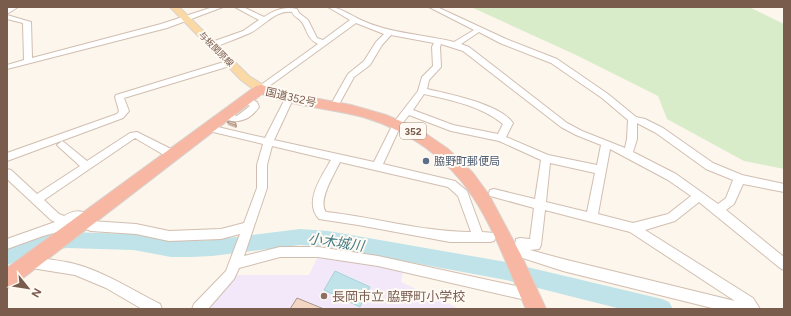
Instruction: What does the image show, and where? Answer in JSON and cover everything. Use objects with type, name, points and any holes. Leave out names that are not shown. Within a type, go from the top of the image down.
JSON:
[{"type":"highway","name":"国道352号","points":[[7,279],[34,259],[78,222],[173,155],[261,89],[290,98],[364,113],[397,124],[427,140],[460,169],[479,193],[512,248],[531,301]]},
{"type":"main road","name":"与板関原線","points":[[174,7],[245,78],[261,89]]},
{"type":"street","points":[[7,12],[15,7]]},
{"type":"street","points":[[7,67],[186,19],[220,7]]},
{"type":"street","points":[[238,7],[264,20]]},
{"type":"street","points":[[330,7],[354,21],[389,33],[455,45],[466,50],[564,125],[579,133],[628,153],[667,174],[700,196],[784,264]]},
{"type":"street","points":[[432,7],[478,30],[554,61],[605,96],[633,119],[643,121],[702,161],[740,180],[784,188]]},
{"type":"street","points":[[212,45],[250,30],[280,10],[289,8],[295,10],[296,14],[304,20],[314,39],[323,43]]},
{"type":"street","points":[[7,17],[27,22],[28,61]]},
{"type":"street","points":[[261,89],[354,21]]},
{"type":"street","points":[[455,45],[478,30]]},
{"type":"street","points":[[334,106],[351,76],[367,63],[379,44],[389,33]]},
{"type":"street","points":[[377,167],[397,124],[422,90],[425,79],[437,67],[436,47],[438,42]]},
{"type":"street","points":[[7,157],[120,116],[124,112],[119,97],[230,63]]},
{"type":"street","points":[[422,90],[478,106],[505,120],[508,124],[501,138]]},
{"type":"street","points":[[199,309],[230,275],[262,188],[262,165],[268,142],[290,98]]},
{"type":"street","points":[[407,111],[451,128],[501,138],[546,158],[601,170]]},
{"type":"street","points":[[628,153],[632,139],[633,119]]},
{"type":"street","points":[[209,128],[377,167],[455,183],[463,194],[478,236]]},
{"type":"street","points":[[36,200],[133,135],[137,135],[173,155]]},
{"type":"street","points":[[592,217],[606,144]]},
{"type":"street","points":[[62,145],[87,166]]},
{"type":"street","points":[[338,157],[320,190],[318,210],[320,214],[328,217],[358,220],[450,237],[490,237]]},
{"type":"street","points":[[512,248],[535,245],[546,158]]},
{"type":"street","points":[[9,178],[56,217],[91,226],[136,229],[170,236],[221,234],[247,229]]},
{"type":"street","points":[[718,211],[730,201],[736,183],[740,180]]},
{"type":"street","points":[[494,193],[632,228],[748,302],[753,309]]},
{"type":"street","points":[[632,228],[670,218],[686,204],[700,196]]},
{"type":"street","points":[[7,244],[42,231],[78,222]]},
{"type":"street","points":[[512,248],[584,270],[742,309]]},
{"type":"street","points":[[235,262],[280,252],[318,252],[378,261],[531,301]]},
{"type":"street","points":[[34,259],[76,270],[99,280],[155,309]]},
{"type":"shaded area","name":"長岡市立 脇野町小学校","points":[[318,256],[349,259],[403,271],[401,282],[460,309],[206,309],[235,275],[309,275]]},
{"type":"green space","points":[[471,7],[749,7],[784,24],[784,169],[744,161],[667,119],[658,96],[576,55]]},
{"type":"water","points":[[335,271],[370,287],[360,307],[324,290]]},
{"type":"building","points":[[229,121],[236,123],[235,125],[227,122]]},
{"type":"building","points":[[297,298],[324,309],[290,309]]},
{"type":"waterway","name":"小木城川","points":[[7,256],[39,244],[67,240],[134,242],[171,249],[191,249],[212,248],[300,237],[328,239],[506,271],[662,309]]},
{"type":"place","name":"脇野町郵便局","points":[[426,161]]},
{"type":"place","name":"長岡市立 脇野町小学校","points":[[324,296]]}]
